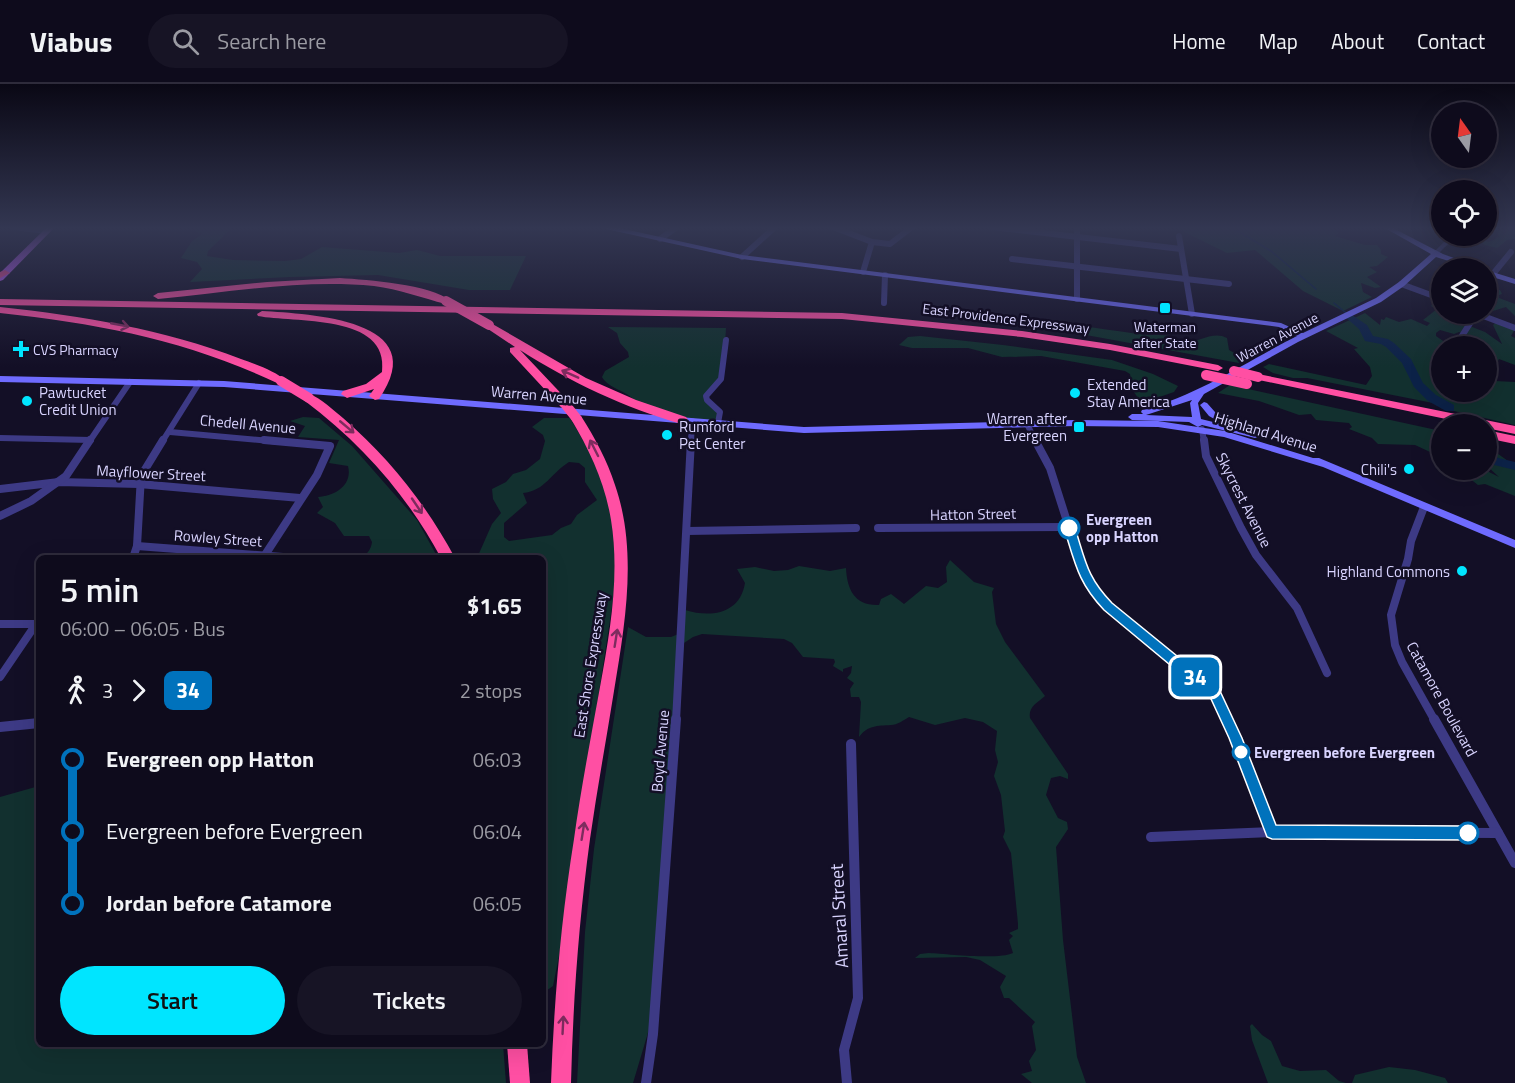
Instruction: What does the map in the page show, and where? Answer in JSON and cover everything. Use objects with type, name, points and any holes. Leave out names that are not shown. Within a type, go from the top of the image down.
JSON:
[{"type":"highway","name":"East Shore Expressway","points":[[0,302],[160,296],[334,280],[392,285],[447,301],[489,326],[577,419],[595,449],[610,488],[620,531],[622,572],[619,621],[574,897],[564,1013],[561,1083]]},
{"type":"highway","name":"East Providence Expressway","points":[[0,302],[832,316],[947,325],[1110,347],[1515,430]]},
{"type":"highway","name":"East Providence Expressway","points":[[0,310],[768,322],[873,327],[1045,346],[1206,375],[1431,422]]},
{"type":"highway","points":[[0,310],[96,321],[153,333],[226,356],[281,381],[309,398],[352,431],[387,467],[415,503],[446,555]]},
{"type":"highway","points":[[262,314],[334,321],[363,329],[383,347],[387,355],[386,380],[375,396]]},
{"type":"highway","points":[[489,326],[553,366],[654,411],[687,421]]},
{"type":"highway","points":[[347,394],[373,386],[388,368]]},
{"type":"highway","points":[[1497,436],[1515,440]]},
{"type":"highway","points":[[517,1047],[520,1083]]},
{"type":"main road","points":[[874,274],[1283,325],[1330,324]]},
{"type":"main road","name":"Warren Avenue","points":[[1106,419],[1157,409],[1220,383],[1303,336],[1386,296],[1413,274]]},
{"type":"main road","points":[[1497,276],[1515,282]]},
{"type":"main road","points":[[1283,325],[1303,336]]},
{"type":"main road","name":"Warren Avenue","points":[[0,379],[199,383],[815,430],[1076,423],[1201,424]]},
{"type":"main road","name":"Warren Avenue","points":[[1204,405],[1208,396],[1220,383]]},
{"type":"main road","points":[[1201,392],[1195,401],[1201,424]]},
{"type":"main road","points":[[1201,424],[1204,405]]},
{"type":"main road","points":[[1204,405],[1218,418],[1262,437]]},
{"type":"main road","name":"Warren Avenue","points":[[1076,423],[1147,416],[1201,424]]},
{"type":"main road","name":"Highland Avenue","points":[[1201,424],[1262,437],[1303,453],[1322,464]]},
{"type":"main road","name":"Highland Avenue","points":[[1201,424],[1322,464],[1515,544]]},
{"type":"street","points":[[1077,300],[1078,274]]},
{"type":"street","points":[[1138,274],[1229,284]]},
{"type":"street","points":[[1185,274],[1192,314]]},
{"type":"street","points":[[884,303],[885,275]]},
{"type":"street","points":[[1401,284],[1431,295]]},
{"type":"street","points":[[1497,321],[1515,328]]},
{"type":"street","points":[[718,423],[720,412],[707,400],[706,396],[716,390],[723,377],[726,340]]},
{"type":"street","points":[[0,516],[32,501],[59,482],[130,382]]},
{"type":"street","points":[[134,555],[137,546],[141,476],[199,383]]},
{"type":"street","name":"Boyd Avenue","points":[[646,1083],[653,1034],[665,875],[687,531],[687,421]]},
{"type":"street","points":[[1031,424],[1050,468],[1085,578],[1092,590],[1108,606],[1216,695],[1236,738],[1272,832]]},
{"type":"street","name":"Skycrest Avenue","points":[[1201,424],[1206,456],[1241,528],[1256,555],[1297,608],[1327,673]]},
{"type":"street","name":"Chedell Avenue","points":[[170,432],[330,446],[326,459],[300,498]]},
{"type":"street","points":[[0,438],[91,440]]},
{"type":"street","name":"Mayflower Street","points":[[0,489],[59,482],[139,484],[300,498]]},
{"type":"street","points":[[265,555],[300,498]]},
{"type":"street","name":"Catamore Boulevard","points":[[1424,507],[1411,540],[1408,559],[1391,615],[1391,629],[1402,662],[1515,862]]},
{"type":"street","name":"Hatton Street","points":[[878,528],[1069,527]]},
{"type":"street","points":[[687,531],[856,528]]},
{"type":"street","name":"Rowley Street","points":[[137,546],[241,555]]},
{"type":"street","points":[[0,624],[36,624]]},
{"type":"street","points":[[0,677],[36,627]]},
{"type":"street","points":[[0,727],[36,723]]},
{"type":"street","name":"Amaral Street","points":[[847,1083],[844,1050],[858,998],[851,744]]},
{"type":"street","points":[[1151,837],[1272,832],[1498,833]]},
{"type":"green space","points":[[198,274],[518,274],[510,290],[469,290],[378,275],[190,282]]},
{"type":"green space","points":[[1283,274],[1374,274],[1367,277],[1381,287],[1375,288],[1361,283],[1363,292],[1372,297],[1343,311],[1303,291]]},
{"type":"green space","points":[[1497,290],[1502,294],[1499,298],[1515,304],[1515,316],[1506,307],[1497,310]]},
{"type":"green space","points":[[1365,313],[1380,325],[1381,319],[1384,320],[1386,317],[1399,322],[1411,319],[1427,326],[1430,323],[1423,320],[1431,314],[1431,324],[1465,324],[1491,336],[1472,336],[1459,332],[1454,334],[1440,330],[1436,336],[1431,336],[1431,402],[1497,402],[1497,381],[1515,382],[1515,425],[1497,421],[1497,414],[1467,414],[1441,408],[1438,404],[1307,378],[1293,378],[1273,373],[1263,367],[1269,364],[1366,385],[1372,376],[1370,367],[1354,349],[1358,348],[1326,331]]},
{"type":"green space","points":[[1013,319],[1061,323],[1142,335],[1166,335],[1184,342],[1221,336],[1227,338],[1229,350],[1247,360],[1239,363],[993,320]]},
{"type":"green space","points":[[1497,322],[1515,329],[1511,336],[1515,338],[1515,365],[1499,359],[1497,363],[1497,340],[1502,344],[1493,325]]},
{"type":"green space","points":[[608,327],[726,328],[723,377],[706,396],[720,420],[697,423],[635,401],[605,381],[602,377],[605,371],[629,357],[617,333]]},
{"type":"green space","points":[[920,336],[1112,360],[1153,374],[1178,386],[1174,392],[1142,403],[1133,391],[1130,374],[1125,371],[1041,356],[1002,357],[968,348],[912,348],[899,345],[908,337]]},
{"type":"green space","points":[[1230,385],[1431,429],[1431,452],[1415,445],[1378,444],[1372,438],[1349,429],[1352,427],[1349,423],[1316,420],[1311,414],[1299,415],[1259,401],[1218,393]]},
{"type":"green space","points":[[303,417],[319,418],[352,446],[417,520],[436,555],[365,555],[371,547],[372,542],[369,536],[344,536],[335,523],[317,513],[323,507],[318,497],[330,495],[341,489],[348,479],[348,466],[329,463],[339,440],[298,437],[305,426],[290,421]]},
{"type":"green space","points":[[544,418],[570,418],[599,468],[609,496],[618,567],[559,956],[553,986],[546,991],[546,555],[478,555],[492,524],[501,513],[493,499],[492,489],[506,482],[513,474],[526,470],[540,459],[545,441],[543,435],[532,427]],"holes":[[[569,462],[579,463],[585,468],[585,482],[597,500],[577,515],[571,524],[552,535],[509,541],[504,537],[504,523],[527,503],[523,493],[537,489]]]},
{"type":"green space","points":[[1497,453],[1515,466],[1515,496],[1485,484],[1478,485],[1472,480],[1497,480],[1497,476],[1499,477],[1497,475]]},
{"type":"green space","points":[[950,560],[974,582],[994,588],[992,592],[996,624],[1005,642],[1045,696],[1032,708],[1030,718],[1068,774],[1068,779],[1060,776],[1051,778],[1046,795],[1058,818],[1067,822],[1068,829],[1056,847],[1063,940],[1077,1057],[1086,1083],[1032,1083],[1021,1074],[1032,1071],[1029,1061],[1036,1050],[1032,1026],[1035,1022],[1009,998],[1004,998],[1000,987],[1006,976],[980,960],[966,957],[915,958],[920,954],[929,953],[996,956],[1013,953],[1009,940],[1013,936],[1009,933],[1018,929],[1018,924],[1011,853],[1003,837],[1005,831],[1001,795],[994,776],[998,762],[995,750],[997,731],[983,722],[965,718],[935,725],[909,717],[896,724],[869,728],[859,737],[861,702],[859,697],[851,697],[850,689],[854,683],[847,678],[852,666],[843,669],[843,672],[833,666],[834,659],[803,657],[792,643],[784,639],[702,634],[684,643],[650,1026],[633,1083],[577,1083],[585,932],[594,849],[628,627],[646,637],[671,637],[681,633],[685,610],[705,614],[731,607],[742,593],[745,583],[737,569],[755,567],[774,571],[799,566],[830,571],[846,568],[848,583],[858,600],[871,605],[879,605],[881,599],[891,594],[904,604],[926,586],[938,588],[947,582],[946,567]]},
{"type":"green space","points":[[36,787],[36,1047],[503,1047],[506,1083],[0,1083],[0,797]]},
{"type":"green space","points":[[1252,1024],[1271,1041],[1282,1066],[1300,1071],[1326,1070],[1339,1081],[1346,1083],[1268,1083],[1252,1040],[1250,1026]]},
{"type":"green space","points":[[1389,1067],[1415,1070],[1445,1078],[1448,1083],[1352,1083],[1355,1075]]},
{"type":"waterway","points":[[1298,274],[1316,289]]},
{"type":"waterway","points":[[1334,303],[1346,313]]},
{"type":"waterway","points":[[1349,316],[1363,327],[1369,339],[1384,341],[1390,345],[1407,361],[1418,385],[1432,398],[1450,408]]},
{"type":"waterway","points":[[1497,462],[1515,466]]},
{"type":"bus line","name":"34","points":[[1069,528],[1085,578],[1092,590],[1108,606],[1216,695],[1236,738],[1272,832],[1468,833]]},
{"type":"place","name":"Waterman after State","points":[[1165,308]]},
{"type":"place","name":"CVS Pharmacy","points":[[21,349]]},
{"type":"place","name":"Extended Stay America","points":[[1075,393]]},
{"type":"place","name":"Pawtucket Credit Union","points":[[27,401]]},
{"type":"place","name":"Warren after Evergreen","points":[[1079,427]]},
{"type":"place","name":"Rumford Pet Center","points":[[667,435]]},
{"type":"place","name":"Chili's","points":[[1409,469]]},
{"type":"place","name":"Evergreen opp Hatton","points":[[1069,528]]},
{"type":"place","name":"Highland Commons","points":[[1462,571]]},
{"type":"place","name":"Evergreen before Evergreen","points":[[1241,752]]}]
